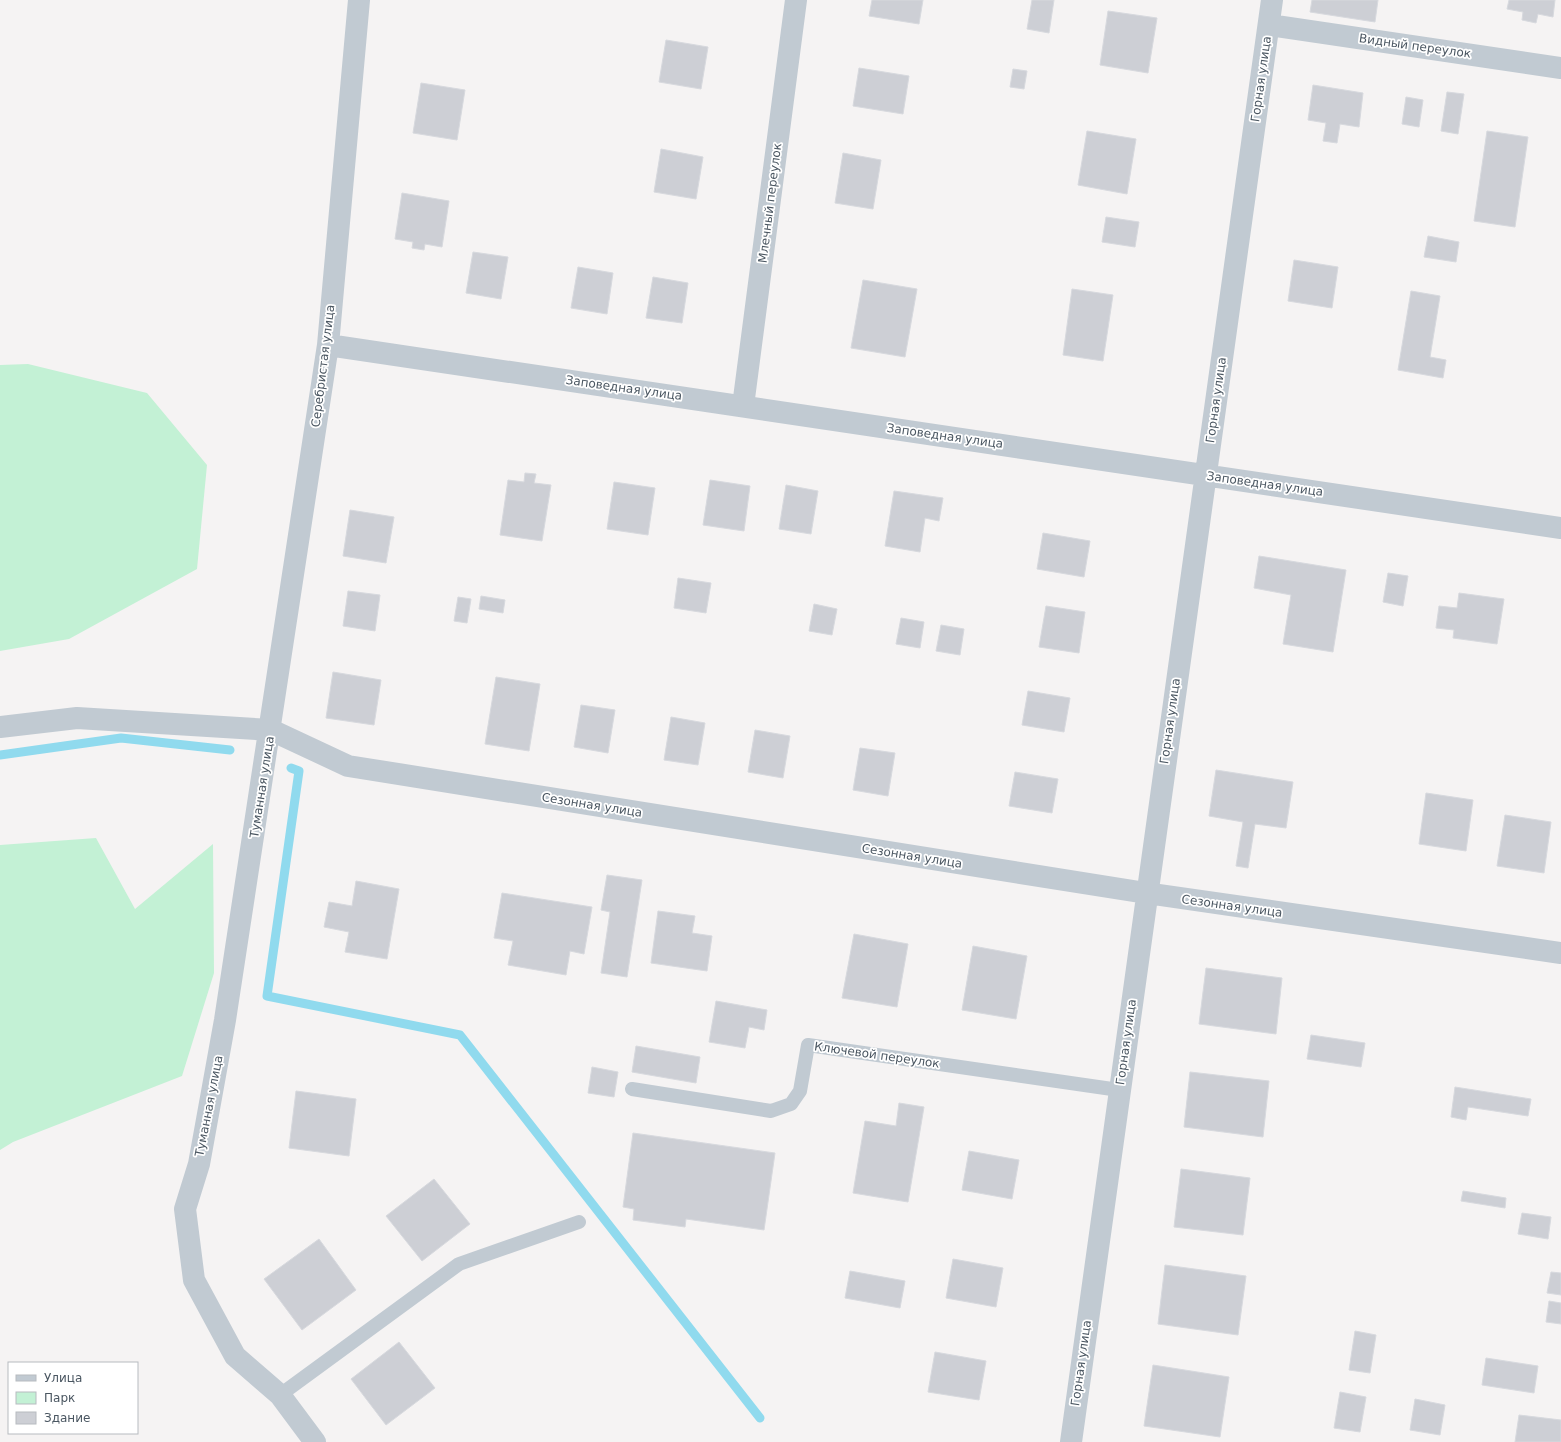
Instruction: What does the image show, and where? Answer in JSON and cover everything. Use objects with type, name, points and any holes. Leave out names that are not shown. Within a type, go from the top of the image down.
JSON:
[{"type":"street","name":"Серебристая улица","points":[[271,730],[328,345],[359,0]]},
{"type":"street","name":"Млечный переулок","points":[[743,406],[796,0]]},
{"type":"street","name":"Горная улица","points":[[1071,1442],[1146,893],[1272,0]]},
{"type":"street","name":"Видный переулок","points":[[1269,25],[1561,68]]},
{"type":"street","name":"Заповедная улица","points":[[328,345],[1561,528]]},
{"type":"street","points":[[0,727],[77,718],[271,730]]},
{"type":"street","name":"Сезонная улица","points":[[271,730],[348,766],[1146,893],[1561,953]]},
{"type":"street","name":"Туманная улица","points":[[271,730],[226,1020],[199,1164],[185,1209],[194,1280],[235,1356],[280,1396],[315,1442]]},
{"type":"lane","name":"Ключевой переулок","points":[[632,1089],[771,1111],[791,1104],[800,1091],[808,1045],[1119,1090]]},
{"type":"lane","points":[[280,1396],[460,1264],[579,1222]]},
{"type":"green space","points":[[28,364],[147,393],[207,465],[197,569],[69,639],[0,651],[0,365]]},
{"type":"green space","points":[[96,838],[135,909],[213,844],[214,973],[182,1076],[13,1142],[0,1150],[0,845]]},
{"type":"building","points":[[872,0],[923,0],[919,24],[869,16]]},
{"type":"building","points":[[1032,0],[1054,0],[1049,33],[1027,29]]},
{"type":"building","points":[[1312,0],[1378,0],[1375,22],[1310,12]]},
{"type":"building","points":[[1509,0],[1555,0],[1553,17],[1538,14],[1536,23],[1522,20],[1523,12],[1507,9]]},
{"type":"building","points":[[1108,11],[1157,18],[1148,73],[1100,65]]},
{"type":"building","points":[[666,40],[708,47],[701,89],[659,82]]},
{"type":"building","points":[[859,68],[909,76],[903,114],[853,106]]},
{"type":"building","points":[[1013,69],[1027,71],[1024,89],[1010,87]]},
{"type":"building","points":[[421,83],[465,90],[457,140],[413,133]]},
{"type":"building","points":[[1313,85],[1363,93],[1359,127],[1340,124],[1337,143],[1323,141],[1326,123],[1308,120]]},
{"type":"building","points":[[1447,92],[1464,94],[1458,134],[1441,131]]},
{"type":"building","points":[[1406,97],[1423,100],[1419,127],[1402,124]]},
{"type":"building","points":[[1087,131],[1136,139],[1127,194],[1078,185]]},
{"type":"building","points":[[1487,131],[1528,137],[1515,227],[1474,221]]},
{"type":"building","points":[[661,149],[703,157],[696,199],[654,192]]},
{"type":"building","points":[[843,153],[881,160],[873,209],[835,203]]},
{"type":"building","points":[[402,193],[449,201],[442,247],[425,244],[424,250],[412,248],[413,242],[395,239]]},
{"type":"building","points":[[1106,217],[1139,222],[1135,247],[1102,242]]},
{"type":"building","points":[[1428,236],[1459,242],[1456,262],[1424,257]]},
{"type":"building","points":[[473,252],[508,257],[501,299],[466,293]]},
{"type":"building","points":[[1294,260],[1338,267],[1332,308],[1288,301]]},
{"type":"building","points":[[578,267],[613,273],[607,314],[571,308]]},
{"type":"building","points":[[653,277],[688,283],[682,323],[646,318]]},
{"type":"building","points":[[863,280],[917,289],[905,357],[851,348]]},
{"type":"building","points":[[1072,289],[1113,295],[1103,361],[1063,355]]},
{"type":"building","points":[[1411,291],[1440,296],[1430,357],[1446,360],[1443,378],[1398,370]]},
{"type":"building","points":[[525,473],[536,474],[534,483],[551,485],[542,541],[500,535],[508,480],[524,482]]},
{"type":"building","points":[[710,480],[750,486],[744,531],[703,525]]},
{"type":"building","points":[[614,482],[655,488],[648,535],[607,529]]},
{"type":"building","points":[[786,485],[818,491],[811,534],[779,529]]},
{"type":"building","points":[[894,491],[943,498],[939,521],[925,518],[920,552],[885,546]]},
{"type":"building","points":[[350,510],[394,517],[386,563],[343,556]]},
{"type":"building","points":[[1043,533],[1090,541],[1084,577],[1037,569]]},
{"type":"building","points":[[1259,556],[1346,570],[1333,652],[1283,644],[1291,595],[1254,588]]},
{"type":"building","points":[[1388,573],[1408,576],[1403,606],[1383,602]]},
{"type":"building","points":[[678,578],[711,583],[706,613],[674,608]]},
{"type":"building","points":[[348,591],[380,595],[375,631],[343,626]]},
{"type":"building","points":[[1459,593],[1504,599],[1497,644],[1453,638],[1454,630],[1436,628],[1439,606],[1457,608]]},
{"type":"building","points":[[481,596],[505,600],[503,613],[479,609]]},
{"type":"building","points":[[458,597],[471,599],[467,623],[454,621]]},
{"type":"building","points":[[814,604],[837,609],[832,635],[809,631]]},
{"type":"building","points":[[1046,606],[1085,612],[1079,653],[1039,647]]},
{"type":"building","points":[[901,618],[924,622],[920,648],[896,644]]},
{"type":"building","points":[[941,625],[964,629],[960,655],[936,651]]},
{"type":"building","points":[[333,672],[381,680],[374,725],[326,718]]},
{"type":"building","points":[[496,677],[540,684],[529,751],[485,744]]},
{"type":"building","points":[[1028,691],[1070,698],[1064,732],[1022,725]]},
{"type":"building","points":[[581,705],[615,710],[608,753],[574,747]]},
{"type":"building","points":[[671,717],[705,723],[698,765],[664,760]]},
{"type":"building","points":[[755,730],[790,736],[783,778],[748,772]]},
{"type":"building","points":[[860,748],[895,753],[888,796],[853,790]]},
{"type":"building","points":[[1216,770],[1293,782],[1286,828],[1255,824],[1248,868],[1236,866],[1243,822],[1209,816]]},
{"type":"building","points":[[1015,772],[1058,779],[1052,813],[1009,806]]},
{"type":"building","points":[[1426,793],[1473,800],[1466,851],[1419,844]]},
{"type":"building","points":[[1505,815],[1551,822],[1544,873],[1497,866]]},
{"type":"building","points":[[607,875],[642,880],[627,977],[601,973],[610,912],[601,910]]},
{"type":"building","points":[[356,881],[399,889],[387,959],[345,952],[349,932],[324,927],[329,902],[352,906]]},
{"type":"building","points":[[502,893],[592,907],[584,954],[570,951],[566,975],[508,965],[513,941],[494,938]]},
{"type":"building","points":[[658,911],[695,916],[692,933],[712,936],[707,971],[651,963]]},
{"type":"building","points":[[854,934],[908,944],[897,1007],[842,998]]},
{"type":"building","points":[[973,946],[1027,956],[1016,1019],[962,1010]]},
{"type":"building","points":[[1206,968],[1282,978],[1276,1034],[1199,1024]]},
{"type":"building","points":[[716,1001],[767,1010],[764,1030],[749,1027],[745,1048],[709,1042]]},
{"type":"building","points":[[1311,1035],[1365,1043],[1361,1067],[1307,1059]]},
{"type":"building","points":[[636,1046],[700,1057],[696,1083],[632,1072]]},
{"type":"building","points":[[592,1067],[618,1072],[614,1097],[588,1093]]},
{"type":"building","points":[[1190,1072],[1269,1081],[1263,1137],[1184,1127]]},
{"type":"building","points":[[1455,1087],[1531,1099],[1528,1116],[1468,1107],[1466,1120],[1451,1117]]},
{"type":"building","points":[[296,1091],[356,1099],[349,1156],[289,1148]]},
{"type":"building","points":[[899,1103],[924,1107],[908,1202],[853,1193],[865,1121],[896,1126]]},
{"type":"building","points":[[633,1133],[775,1153],[764,1230],[686,1219],[685,1227],[633,1220],[634,1209],[623,1207]]},
{"type":"building","points":[[969,1151],[1019,1160],[1012,1199],[962,1190]]},
{"type":"building","points":[[1181,1169],[1250,1178],[1243,1235],[1174,1227]]},
{"type":"building","points":[[434,1179],[470,1224],[422,1261],[386,1216]]},
{"type":"building","points":[[1463,1191],[1506,1198],[1505,1208],[1461,1201]]},
{"type":"building","points":[[1522,1213],[1551,1217],[1548,1239],[1518,1234]]},
{"type":"building","points":[[319,1239],[356,1290],[302,1330],[264,1279]]},
{"type":"building","points":[[953,1259],[1003,1268],[996,1307],[946,1298]]},
{"type":"building","points":[[1165,1265],[1246,1276],[1238,1335],[1158,1324]]},
{"type":"building","points":[[850,1271],[905,1281],[900,1308],[845,1298]]},
{"type":"building","points":[[1551,1272],[1561,1273],[1561,1295],[1547,1293]]},
{"type":"building","points":[[1549,1301],[1561,1303],[1561,1324],[1546,1322]]},
{"type":"building","points":[[1355,1331],[1376,1335],[1370,1373],[1349,1370]]},
{"type":"building","points":[[399,1342],[435,1388],[386,1425],[351,1379]]},
{"type":"building","points":[[935,1352],[986,1361],[979,1400],[928,1392]]},
{"type":"building","points":[[1486,1358],[1538,1366],[1534,1393],[1482,1385]]},
{"type":"building","points":[[1153,1365],[1229,1377],[1220,1437],[1144,1426]]},
{"type":"building","points":[[1340,1392],[1366,1397],[1360,1432],[1334,1428]]},
{"type":"building","points":[[1415,1399],[1445,1405],[1440,1435],[1410,1430]]},
{"type":"building","points":[[1519,1415],[1561,1420],[1561,1442],[1515,1442]]},
{"type":"waterway","points":[[0,755],[121,738],[230,750]]},
{"type":"waterway","points":[[291,768],[299,771],[267,996],[460,1035],[760,1418]]}]
